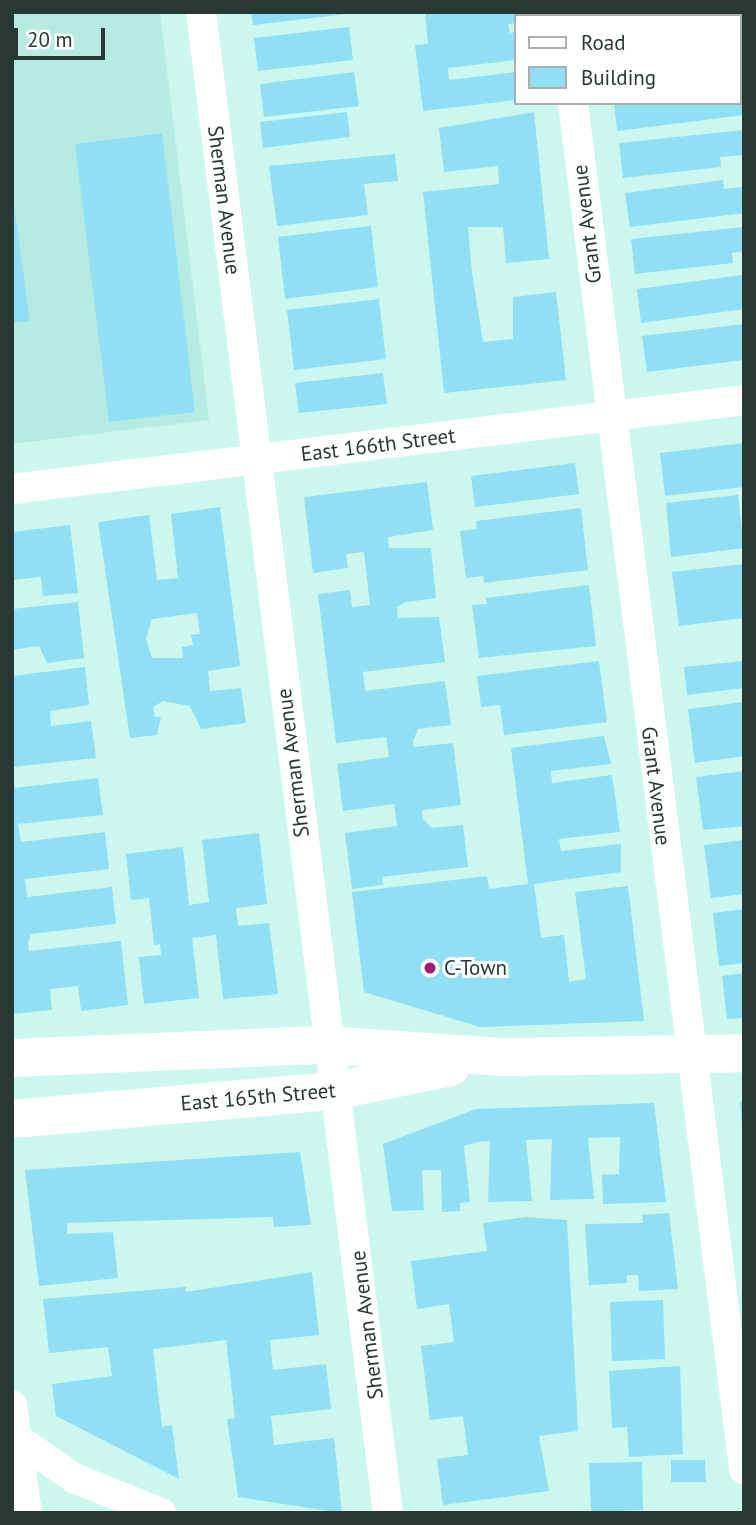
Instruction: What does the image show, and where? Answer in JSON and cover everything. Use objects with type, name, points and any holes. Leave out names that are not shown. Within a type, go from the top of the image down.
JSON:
[{"type":"street","name":"Sherman Avenue","points":[[201,12],[326,1045],[388,1513]]},
{"type":"street","name":"Grant Avenue","points":[[573,105],[744,1469]]},
{"type":"street","name":"East 166th Street","points":[[12,489],[744,400]]},
{"type":"street","name":"East 165th Street","points":[[12,1058],[326,1045],[501,1057],[744,1053]]},
{"type":"street","name":"East 165th Street","points":[[12,1119],[334,1091],[501,1057]]},
{"type":"street","points":[[12,1405],[14,1436],[27,1513]]},
{"type":"street","points":[[14,1436],[74,1478],[162,1513]]},
{"type":"shaded area","points":[[12,12],[160,12],[209,420],[12,444]]},
{"type":"building","points":[[251,12],[346,12],[346,14],[253,25]]},
{"type":"building","points":[[514,12],[514,23],[508,24],[510,33],[514,32],[514,60],[448,68],[449,80],[514,72],[514,100],[423,111],[415,45],[428,44],[425,13]]},
{"type":"building","points":[[602,12],[726,14],[602,14]]},
{"type":"building","points":[[349,27],[353,60],[258,71],[254,38]]},
{"type":"building","points":[[354,72],[359,106],[264,117],[260,84]]},
{"type":"building","points":[[744,89],[744,115],[617,131],[614,105],[742,105]]},
{"type":"building","points":[[347,112],[350,137],[263,148],[260,122]]},
{"type":"building","points":[[534,112],[549,259],[506,263],[503,227],[468,227],[472,273],[483,342],[513,339],[513,297],[556,292],[566,380],[444,393],[423,192],[499,184],[498,166],[444,172],[439,128]]},
{"type":"building","points":[[743,130],[744,155],[720,157],[721,167],[623,178],[619,143]]},
{"type":"building","points":[[162,133],[195,412],[109,422],[75,144]]},
{"type":"building","points":[[395,154],[398,181],[364,184],[368,215],[277,226],[269,166]]},
{"type":"building","points":[[723,180],[724,189],[744,187],[744,213],[630,227],[625,193]]},
{"type":"building","points":[[12,191],[30,321],[12,323]]},
{"type":"building","points":[[371,226],[378,287],[285,299],[278,237]]},
{"type":"building","points":[[744,227],[744,251],[732,253],[733,263],[635,274],[631,239]]},
{"type":"building","points":[[742,275],[744,309],[641,323],[637,289]]},
{"type":"building","points":[[379,299],[386,359],[294,370],[287,310]]},
{"type":"building","points":[[744,324],[744,360],[647,372],[642,336]]},
{"type":"building","points":[[383,373],[387,404],[299,413],[295,383]]},
{"type":"building","points":[[744,443],[744,487],[665,496],[660,453]]},
{"type":"building","points":[[575,463],[579,494],[475,507],[471,476]]},
{"type":"building","points":[[427,482],[433,530],[388,537],[389,548],[431,548],[436,598],[406,602],[397,607],[398,618],[439,617],[445,662],[363,672],[365,691],[445,681],[451,725],[418,729],[413,741],[414,747],[453,743],[461,805],[422,810],[423,819],[432,828],[463,825],[468,867],[382,877],[383,885],[352,889],[345,833],[397,826],[394,804],[343,811],[337,764],[389,757],[386,737],[336,743],[318,594],[350,590],[352,607],[370,605],[364,552],[346,554],[348,568],[313,573],[304,497]]},
{"type":"building","points":[[738,495],[744,548],[671,557],[666,503]]},
{"type":"building","points":[[220,507],[240,666],[208,671],[210,691],[241,688],[246,723],[201,729],[190,706],[163,701],[153,707],[155,717],[161,717],[157,735],[130,738],[98,522],[149,515],[157,580],[178,578],[171,514]],"holes":[[[197,613],[200,634],[191,635],[193,645],[182,647],[183,658],[152,658],[146,639],[152,619]]]},
{"type":"building","points":[[581,508],[588,570],[484,583],[483,576],[466,578],[460,531],[477,529],[476,521]]},
{"type":"building","points":[[70,525],[78,593],[43,596],[41,577],[12,580],[12,532]]},
{"type":"building","points":[[744,564],[744,618],[679,626],[672,572]]},
{"type":"building","points":[[589,585],[596,646],[479,658],[472,605],[487,604],[486,598]]},
{"type":"building","points":[[78,602],[84,658],[47,663],[39,646],[12,650],[12,609]]},
{"type":"building","points":[[599,661],[607,722],[504,735],[500,705],[481,707],[477,676]]},
{"type":"building","points":[[744,661],[744,688],[687,695],[684,667]]},
{"type":"building","points":[[85,667],[89,705],[50,711],[51,726],[91,721],[96,758],[12,767],[12,676]]},
{"type":"building","points":[[744,702],[744,756],[695,763],[688,709]]},
{"type":"building","points":[[604,736],[611,764],[551,771],[552,783],[612,775],[620,832],[559,839],[561,851],[621,844],[621,872],[534,884],[541,938],[564,935],[569,982],[586,979],[575,892],[628,886],[644,1021],[480,1027],[364,992],[352,892],[487,876],[489,889],[528,884],[511,748]]},
{"type":"building","points":[[744,771],[744,826],[703,830],[696,777]]},
{"type":"building","points":[[12,776],[15,788],[98,778],[103,815],[18,824],[21,842],[105,832],[109,869],[25,879],[27,897],[112,887],[116,924],[31,934],[29,951],[121,941],[128,1005],[81,1011],[78,986],[50,989],[52,1010],[12,1014]]},
{"type":"building","points":[[259,833],[267,904],[236,908],[238,926],[269,923],[278,994],[223,999],[216,935],[192,938],[199,998],[144,1004],[139,957],[161,955],[160,944],[154,945],[149,898],[131,900],[126,854],[183,847],[189,905],[209,902],[202,840]]},
{"type":"building","points":[[744,840],[744,894],[711,898],[704,845]]},
{"type":"building","points":[[744,909],[744,963],[719,966],[713,913]]},
{"type":"building","points":[[744,973],[744,1018],[727,1019],[722,976]]},
{"type":"building","points":[[744,1101],[744,1124],[742,1124],[740,1102]]},
{"type":"building","points":[[654,1103],[666,1202],[603,1204],[602,1175],[619,1174],[620,1137],[588,1138],[594,1199],[550,1200],[552,1139],[526,1140],[532,1201],[488,1202],[490,1141],[464,1146],[470,1202],[460,1203],[460,1211],[442,1212],[441,1170],[422,1170],[424,1210],[392,1211],[383,1144],[476,1109]]},
{"type":"building","points":[[300,1152],[311,1225],[274,1227],[273,1217],[67,1223],[67,1234],[113,1232],[118,1278],[39,1286],[25,1170]]},
{"type":"building","points":[[669,1213],[678,1289],[639,1291],[638,1275],[627,1275],[627,1283],[589,1285],[585,1224],[643,1223],[642,1215]]},
{"type":"building","points":[[526,1217],[567,1220],[578,1431],[539,1436],[549,1491],[443,1505],[437,1459],[468,1455],[463,1416],[430,1420],[421,1346],[454,1342],[449,1304],[417,1309],[411,1261],[487,1251],[483,1223]]},
{"type":"building","points":[[312,1272],[319,1335],[270,1340],[273,1370],[326,1364],[331,1409],[271,1416],[274,1445],[334,1438],[342,1513],[238,1497],[227,1419],[235,1418],[226,1340],[153,1349],[162,1427],[172,1425],[179,1479],[56,1416],[52,1384],[112,1376],[108,1347],[49,1353],[43,1299],[186,1287],[186,1292]]},
{"type":"building","points":[[663,1300],[665,1359],[612,1361],[610,1302]]},
{"type":"building","points":[[680,1366],[683,1454],[629,1457],[627,1427],[612,1428],[609,1371]]},
{"type":"building","points":[[671,1460],[705,1460],[706,1482],[671,1482]]},
{"type":"building","points":[[642,1462],[643,1510],[591,1512],[589,1463]]},
{"type":"place","name":"C-Town","points":[[430,968]]}]
